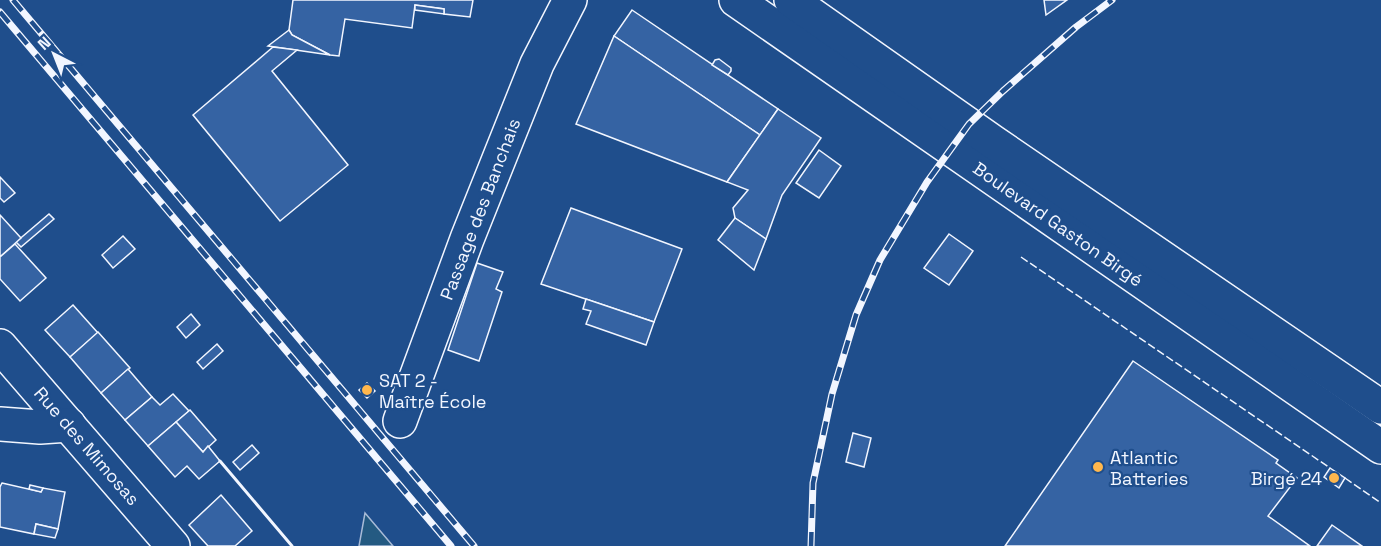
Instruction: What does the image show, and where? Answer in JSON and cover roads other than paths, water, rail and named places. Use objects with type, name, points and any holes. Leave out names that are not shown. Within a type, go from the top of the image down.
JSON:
[{"type":"main road","name":"Passage des Banchais","points":[[400,421],[467,239],[537,64],[570,0]]},
{"type":"main road","name":"Boulevard Gaston Birgé","points":[[736,0],[1381,447]]},
{"type":"main road","name":"Boulevard Gaston Birgé","points":[[791,0],[993,142],[1381,407]]},
{"type":"main road","name":"Rue des Mimosas","points":[[0,346],[173,546]]},
{"type":"main road","points":[[0,424],[40,427],[69,425]]},
{"type":"railway","points":[[13,0],[474,546]]},
{"type":"railway","points":[[811,546],[813,483],[832,394],[856,315],[880,260],[927,182],[969,124],[1076,27],[1112,0]]},
{"type":"railway","points":[[0,12],[451,546]]},
{"type":"place","name":"SAT 2 - Maître École","points":[[367,390]]},
{"type":"place","name":"Atlantic Batteries","points":[[1098,467]]},
{"type":"place","name":"Birgé 24","points":[[1334,478]]}]
